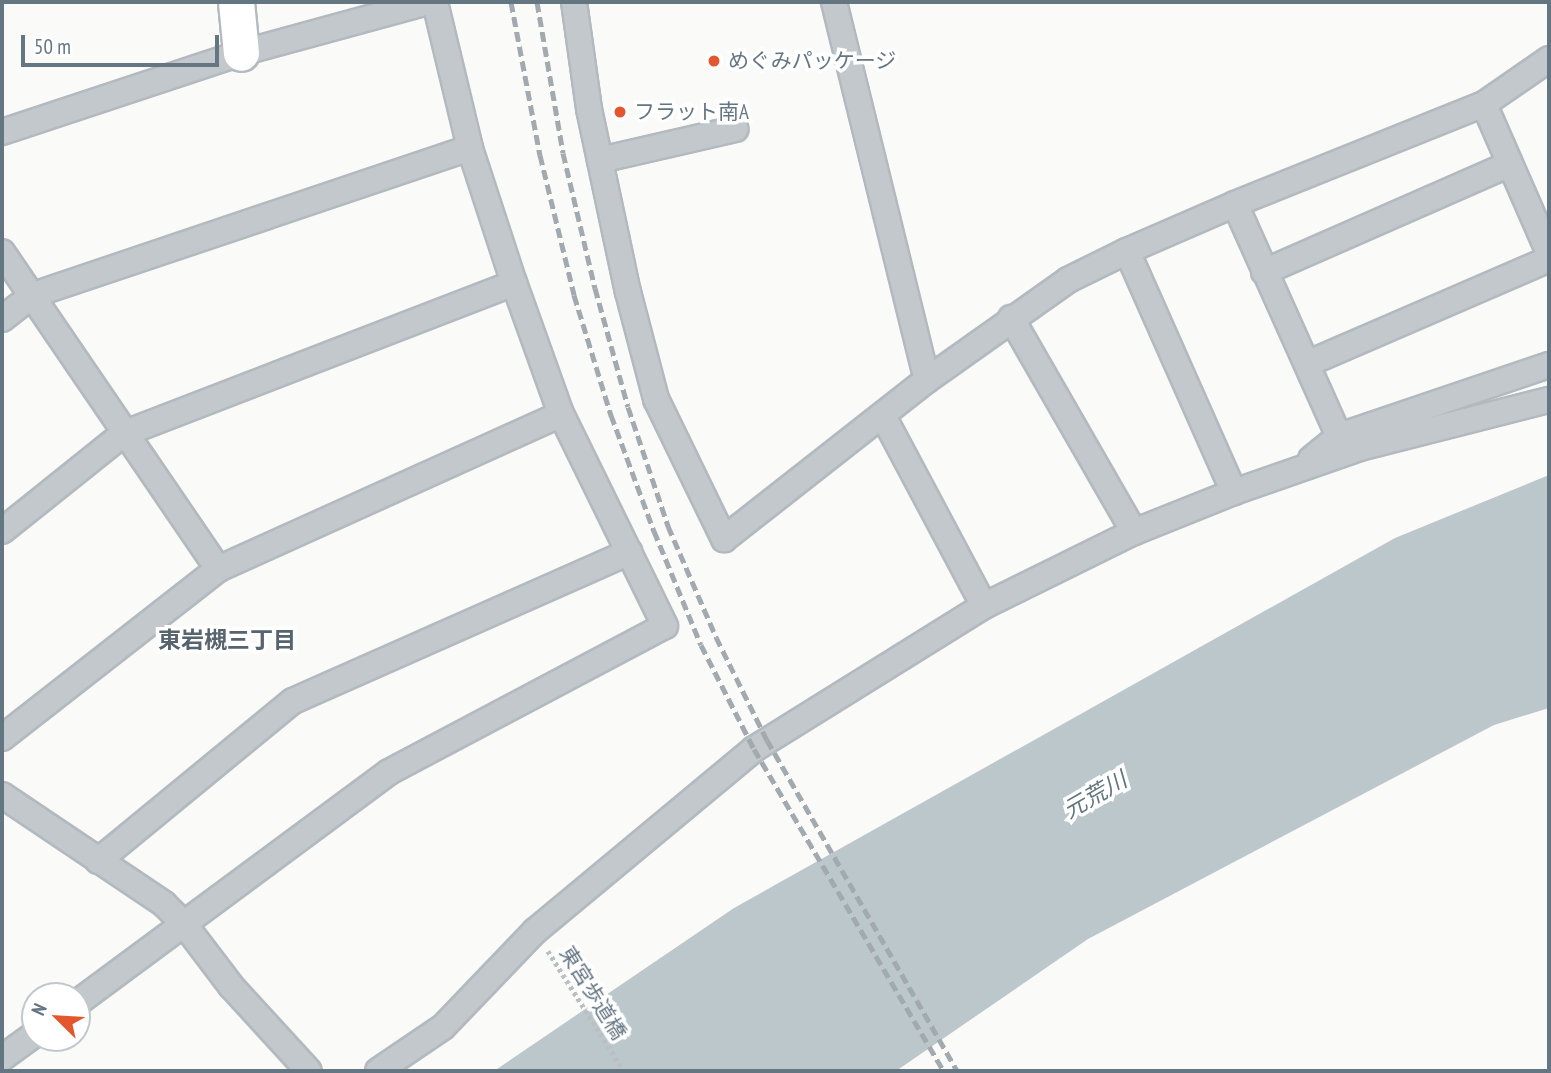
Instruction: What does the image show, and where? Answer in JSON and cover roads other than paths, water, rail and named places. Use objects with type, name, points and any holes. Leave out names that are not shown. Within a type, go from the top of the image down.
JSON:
[{"type":"street","points":[[236,2],[241,53]]},
{"type":"street","points":[[2,132],[241,53],[428,2]]},
{"type":"street","points":[[91,993],[389,772],[665,626],[561,414],[514,284],[470,148],[435,2]]},
{"type":"street","points":[[574,2],[589,109],[628,292],[656,399],[724,539],[927,380],[1011,318],[1069,280],[1127,251],[1235,204],[1484,104],[1549,59]]},
{"type":"street","points":[[834,2],[927,380]]},
{"type":"street","points":[[1484,104],[1549,253]]},
{"type":"street","points":[[600,160],[735,129]]},
{"type":"street","points":[[2,320],[33,295],[470,148]]},
{"type":"street","points":[[1264,272],[1508,164]]},
{"type":"street","points":[[1235,204],[1264,272],[1309,363],[1339,436]]},
{"type":"street","points":[[1127,251],[1234,492]]},
{"type":"street","points":[[2,252],[33,295],[123,435],[218,569]]},
{"type":"street","points":[[1309,363],[1549,259]]},
{"type":"street","points":[[2,531],[123,435],[514,284]]},
{"type":"street","points":[[1011,318],[1135,532]]},
{"type":"street","points":[[1300,468],[1339,436],[1549,365]]},
{"type":"street","points":[[378,1071],[443,1027],[535,931],[754,749],[984,606],[1135,532],[1234,492],[1360,448],[1549,400]]},
{"type":"street","points":[[2,738],[218,569],[561,414]]},
{"type":"street","points":[[883,416],[984,606]]},
{"type":"street","points":[[97,861],[293,701],[629,552]]},
{"type":"street","points":[[2,795],[164,904],[184,924],[232,986],[309,1071]]},
{"type":"street","points":[[2,1058],[21,1044]]},
{"type":"water","name":"元荒川","points":[[1549,475],[1549,708],[1494,725],[1088,939],[896,1071],[494,1071],[734,908],[1395,538]]},
{"type":"railway","points":[[511,2],[540,155],[574,295],[611,415],[654,531],[701,645],[754,749],[944,1071]]},
{"type":"railway","points":[[537,2],[563,153],[595,288],[628,407],[668,526],[716,637],[767,740],[957,1071]]},
{"type":"place","name":"めぐみパッケージ","points":[[714,61]]},
{"type":"place","name":"フラット南A","points":[[620,112]]},
{"type":"district","name":"東岩槻三丁目","points":[[227,640]]}]
